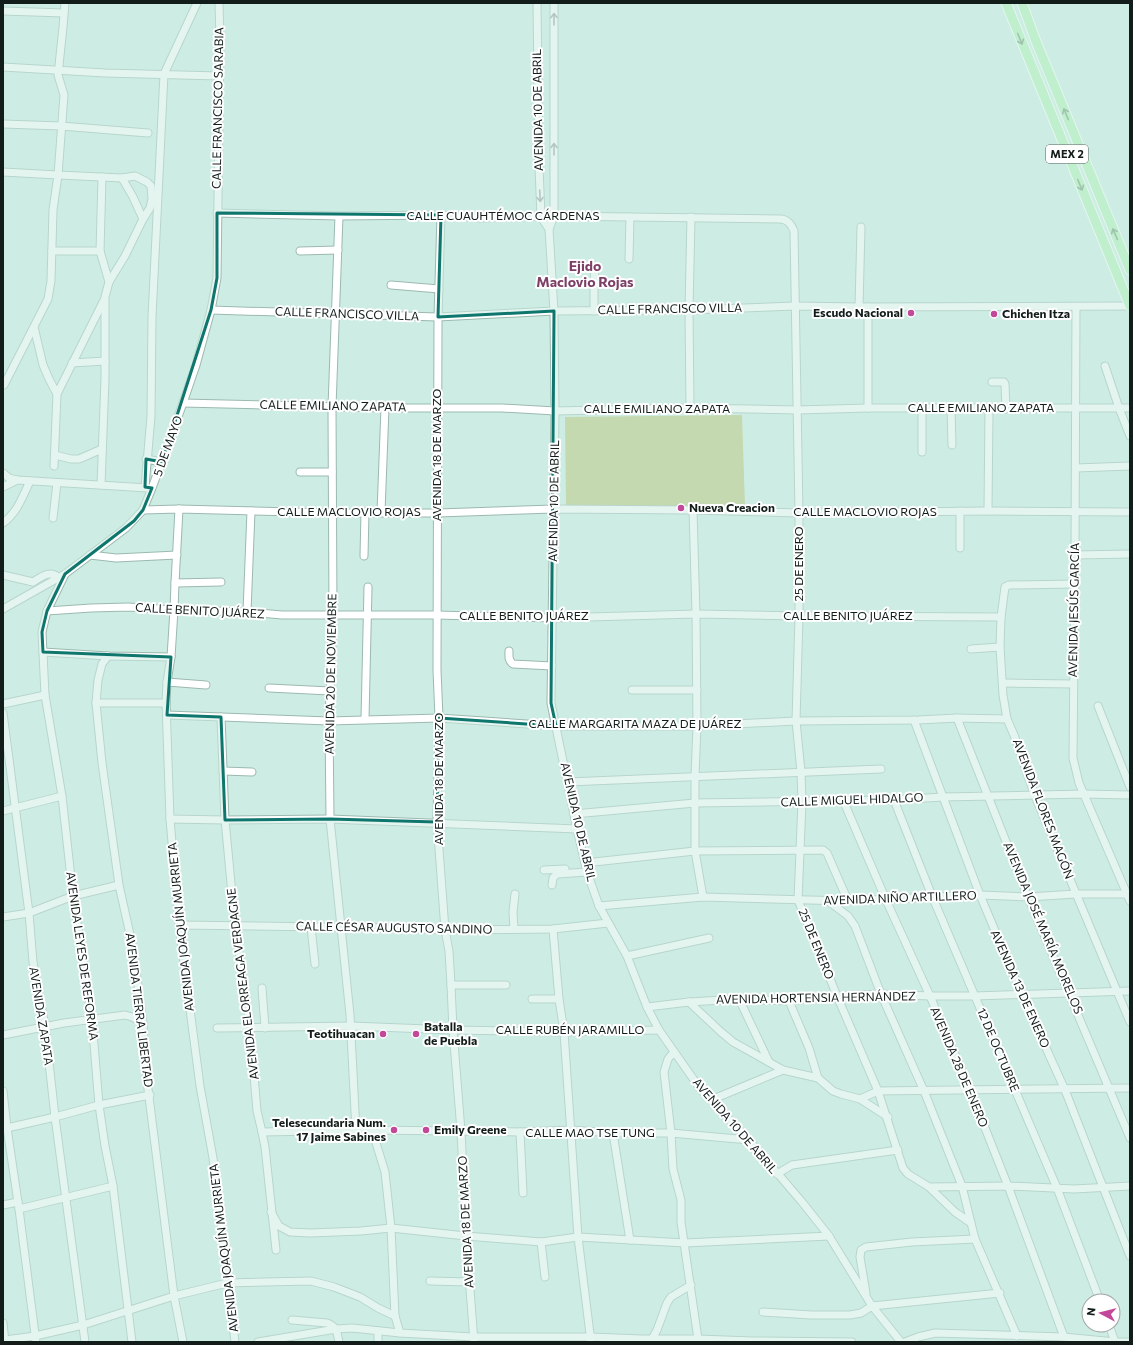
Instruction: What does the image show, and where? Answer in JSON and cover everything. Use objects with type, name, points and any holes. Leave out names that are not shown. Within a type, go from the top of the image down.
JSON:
[{"type":"main road","name":"MEX 2","points":[[1006,3],[1130,306]]},
{"type":"main road","name":"MEX 2","points":[[1022,3],[1035,39],[1130,270]]},
{"type":"street","points":[[4,385],[48,300],[51,281],[53,210],[58,177],[64,95],[58,79],[58,70],[65,3]]},
{"type":"street","points":[[3,473],[9,478],[16,480],[149,488],[146,459],[151,416],[152,317],[164,74],[197,3]]},
{"type":"street","name":"CALLE FRANCISCO SARABIA","points":[[217,213],[219,3]]},
{"type":"street","name":"AVENIDA 10 DE ABRIL","points":[[537,3],[541,216]]},
{"type":"street","name":"AVENIDA 10 DE ABRIL","points":[[554,3],[554,216]]},
{"type":"street","points":[[3,11],[64,13]]},
{"type":"street","points":[[3,67],[105,73],[219,76]]},
{"type":"street","points":[[3,124],[61,126],[148,133]]},
{"type":"street","points":[[3,172],[58,177],[122,178],[135,176],[147,182],[150,186],[152,199],[150,208],[125,256],[109,282],[105,297],[57,394],[54,466]]},
{"type":"street","points":[[102,177],[100,251],[109,282]]},
{"type":"street","points":[[122,178],[134,197],[143,219]]},
{"type":"street","name":"CALLE CUAUHTÉMOC CÁRDENAS","points":[[217,213],[339,216],[441,215],[481,218],[541,216],[691,217],[781,219],[789,222]]},
{"type":"street","name":"5 DE MAYO","points":[[3,609],[62,576],[134,522],[143,510],[149,488],[162,462],[183,403],[211,310],[217,278],[217,213]]},
{"type":"street","name":"AVENIDA 18 DE MARZO","points":[[441,215],[437,408],[437,670],[439,718],[437,822],[445,930],[449,951],[453,1030],[461,1131],[466,1236],[474,1340]]},
{"type":"street","name":"AVENIDA 20 DE NOVIEMBRE","points":[[339,216],[332,407],[333,614],[329,721],[330,819],[351,1026],[356,1131]]},
{"type":"street","points":[[541,216],[549,228]]},
{"type":"street","points":[[549,228],[554,216]]},
{"type":"street","points":[[629,259],[630,217]]},
{"type":"street","points":[[690,408],[689,310],[691,217]]},
{"type":"street","name":"25 DE ENERO","points":[[789,222],[794,231],[798,410],[799,616],[796,722],[801,772],[802,802],[798,900],[878,1091],[888,1117],[903,1168],[908,1174],[929,1187],[955,1212],[971,1223]]},
{"type":"street","points":[[859,307],[861,227]]},
{"type":"street","name":"AVENIDA 10 DE ABRIL","points":[[549,228],[554,312],[555,410],[551,703],[577,829],[599,906],[627,956],[647,1007],[659,1030],[674,1052],[701,1090],[749,1140],[829,1236],[872,1306],[901,1342]]},
{"type":"street","points":[[300,251],[338,250]]},
{"type":"street","points":[[52,251],[100,251]]},
{"type":"street","points":[[594,311],[595,266]]},
{"type":"street","points":[[391,285],[439,289]]},
{"type":"street","points":[[101,485],[105,361],[105,297]]},
{"type":"street","name":"CALLE FRANCISCO VILLA","points":[[211,310],[438,317],[554,312],[689,310],[795,306],[1130,306]]},
{"type":"street","points":[[868,307],[868,408]]},
{"type":"street","name":"AVENIDA JESÚS GARCÍA","points":[[1076,307],[1073,758],[1079,783],[1130,901]]},
{"type":"street","points":[[34,328],[43,365],[57,394]]},
{"type":"street","points":[[72,363],[105,361]]},
{"type":"street","points":[[1106,366],[1119,408],[1130,436]]},
{"type":"street","points":[[992,382],[1004,382],[1006,409]]},
{"type":"street","name":"CALLE EMILIANO ZAPATA","points":[[183,403],[555,410],[690,408],[798,410],[868,408],[1130,408]]},
{"type":"street","points":[[381,512],[385,408]]},
{"type":"street","points":[[922,408],[922,452]]},
{"type":"street","points":[[951,409],[952,445]]},
{"type":"street","points":[[988,511],[989,409]]},
{"type":"street","points":[[55,455],[79,459],[102,449]]},
{"type":"street","points":[[146,459],[162,462]]},
{"type":"street","points":[[1076,468],[1130,466]]},
{"type":"street","points":[[300,472],[332,472]]},
{"type":"street","points":[[3,487],[16,480]]},
{"type":"street","points":[[3,523],[10,518],[30,481]]},
{"type":"street","points":[[53,518],[56,483]]},
{"type":"street","name":"CALLE MACLOVIO ROJAS","points":[[143,510],[179,509],[332,513],[438,513],[553,509],[693,510],[799,513],[960,511],[1130,512]]},
{"type":"street","name":"AVENIDA JOAQUÍN MURRIETA","points":[[179,509],[171,658],[167,682],[166,703],[170,819],[179,924],[200,1086],[213,1158],[235,1342]]},
{"type":"street","points":[[693,510],[697,690],[695,851],[703,897]]},
{"type":"street","points":[[246,612],[251,511]]},
{"type":"street","points":[[960,511],[960,548]]},
{"type":"street","points":[[364,556],[365,512]]},
{"type":"street","points":[[1075,555],[1130,554]]},
{"type":"street","points":[[90,555],[116,558],[177,555]]},
{"type":"street","points":[[3,575],[33,582],[48,574],[62,576]]},
{"type":"street","name":"AVENIDA LEYES DE REFORMA","points":[[62,576],[47,611],[42,632],[45,695],[62,796],[73,896],[92,1020],[99,1105],[113,1186],[132,1342]]},
{"type":"street","points":[[175,583],[222,582]]},
{"type":"street","name":"AVENIDA FLORES MAGÓN","points":[[1075,584],[1009,585],[1005,587],[1001,617],[1000,647],[1003,695],[1007,719],[1035,796],[1130,1022]]},
{"type":"street","points":[[365,719],[366,615],[368,587]]},
{"type":"street","name":"CALLE BENITO JUÁREZ","points":[[47,611],[128,607],[282,615],[437,615],[553,618],[696,614],[1001,617]]},
{"type":"street","points":[[971,649],[1000,647]]},
{"type":"street","points":[[509,651],[509,659],[513,664],[552,666]]},
{"type":"street","points":[[43,652],[171,658]]},
{"type":"street","name":"AVENIDA TIERRA LIBERTAD","points":[[108,656],[102,664],[98,680],[96,703],[102,763],[119,885],[133,948],[143,1023],[146,1073],[150,1095],[174,1296],[183,1342]]},
{"type":"street","points":[[167,682],[206,685]]},
{"type":"street","points":[[1003,683],[1073,684]]},
{"type":"street","points":[[269,688],[330,691]]},
{"type":"street","points":[[632,690],[697,690]]},
{"type":"street","points":[[3,704],[45,695]]},
{"type":"street","points":[[96,703],[166,703]]},
{"type":"street","points":[[1098,706],[1130,787]]},
{"type":"street","name":"AVENIDA ZAPATA","points":[[3,713],[14,809],[29,913],[33,962],[45,1026],[54,1117],[85,1342]]},
{"type":"street","name":"CALLE MARGARITA MAZA DE JUÁREZ","points":[[167,715],[329,721],[439,718],[556,726],[697,726],[957,718],[1007,719]]},
{"type":"street","name":"AVENIDA ELORREAGA VERDAGNE","points":[[221,717],[225,820],[235,925],[250,1028],[257,1112],[262,1132],[276,1250]]},
{"type":"street","name":"AVENIDA JOSÉ MARÍA MORELOS","points":[[957,718],[1028,897],[1130,1138]]},
{"type":"street","name":"AVENIDA 13 DE ENERO","points":[[914,720],[980,895],[1022,995],[1066,1090],[1130,1256]]},
{"type":"street","points":[[568,782],[881,768]]},
{"type":"street","points":[[223,771],[252,772]]},
{"type":"street","name":"CALLE MIGUEL HIDALGO","points":[[574,814],[695,803],[894,800],[943,797],[1084,794],[1130,795]]},
{"type":"street","points":[[3,812],[62,796]]},
{"type":"street","name":"AVENIDA 28 DE ENERO","points":[[843,800],[970,1090],[1008,1186],[1064,1337]]},
{"type":"street","name":"12 DE OCTUBRE","points":[[894,800],[932,896],[1057,1188],[1097,1293]]},
{"type":"street","points":[[170,819],[330,819],[437,822],[577,829]]},
{"type":"street","points":[[552,885],[553,878],[558,874],[695,851],[826,851],[848,901]]},
{"type":"street","points":[[544,870],[587,868]]},
{"type":"street","points":[[3,917],[29,913],[73,896],[119,885]]},
{"type":"street","points":[[514,894],[514,929]]},
{"type":"street","name":"AVENIDA NIÑO ARTILLERO","points":[[599,906],[703,897],[848,901],[886,900],[932,896],[980,895],[1028,897],[1076,894],[1128,894]]},
{"type":"street","points":[[828,900],[848,916],[855,926],[881,994],[924,1091],[962,1186],[975,1239],[1000,1293],[1017,1336]]},
{"type":"street","name":"CALLE CÉSAR AUGUSTO SANDINO","points":[[179,924],[445,930],[553,929],[608,923]]},
{"type":"street","points":[[311,927],[315,964]]},
{"type":"street","points":[[553,929],[559,999],[564,1032],[578,1237],[591,1339]]},
{"type":"street","points":[[627,956],[709,938]]},
{"type":"street","points":[[451,985],[506,985]]},
{"type":"street","points":[[262,988],[265,1028]]},
{"type":"street","name":"AVENIDA HORTENSIA HERNÁNDEZ","points":[[647,1007],[689,1002],[739,999],[789,1001],[837,996],[881,994],[975,996],[1130,991]]},
{"type":"street","points":[[532,999],[559,999]]},
{"type":"street","points":[[739,999],[769,1062]]},
{"type":"street","points":[[789,1001],[809,1048],[818,1078]]},
{"type":"street","points":[[689,1002],[733,1042],[783,1070],[818,1078],[833,1090],[860,1099],[888,1117]]},
{"type":"street","points":[[3,1035],[45,1026],[125,1015],[143,1023]]},
{"type":"street","name":"CALLE RUBÉN JARAMILLO","points":[[217,1028],[351,1026],[564,1032],[659,1030]]},
{"type":"street","points":[[674,1052],[668,1059],[664,1072],[671,1133],[673,1169],[681,1200],[681,1222],[698,1338]]},
{"type":"street","points":[[711,1100],[783,1070]]},
{"type":"street","points":[[860,1099],[878,1091],[1066,1090],[1130,1088]]},
{"type":"street","points":[[3,1091],[36,1339]]},
{"type":"street","points":[[7,1128],[99,1105],[150,1095]]},
{"type":"street","points":[[372,1130],[385,1172],[391,1228],[395,1316],[400,1333]]},
{"type":"street","name":"CALLE MAO TSE TUNG","points":[[262,1132],[372,1130],[520,1132],[571,1130],[613,1133],[671,1133],[749,1140]]},
{"type":"street","points":[[520,1132],[523,1193]]},
{"type":"street","points":[[613,1133],[630,1240]]},
{"type":"street","points":[[777,1174],[792,1165],[898,1150]]},
{"type":"street","points":[[3,1204],[18,1206],[113,1186]]},
{"type":"street","points":[[929,1187],[1008,1186],[1074,1189],[1130,1186]]},
{"type":"street","points":[[271,1212],[279,1226],[290,1232],[317,1233],[391,1228],[541,1242],[578,1237],[685,1243],[829,1236]]},
{"type":"street","points":[[867,1298],[860,1257],[861,1250],[866,1247],[912,1242],[975,1239]]},
{"type":"street","points":[[541,1242],[545,1278]]},
{"type":"street","points":[[3,1323],[5,1341],[36,1339],[128,1312],[174,1296],[227,1283],[311,1281],[334,1287],[360,1297],[395,1316]]},
{"type":"street","points":[[430,1282],[469,1282]]},
{"type":"street","points":[[652,1339],[657,1330],[664,1309],[671,1297],[691,1285]]},
{"type":"street","points":[[763,1312],[811,1315],[850,1315],[861,1313],[872,1306],[1000,1293]]},
{"type":"street","points":[[292,1320],[332,1324],[336,1329],[339,1342]]},
{"type":"street","points":[[258,1342],[336,1329],[352,1328],[474,1340],[698,1338],[729,1341],[852,1342]]},
{"type":"street","points":[[378,1331],[378,1342]]},
{"type":"street","points":[[905,1342],[918,1337],[935,1334],[1064,1337],[1130,1342]]},
{"type":"highlighted area","points":[[217,213],[441,215],[438,317],[554,311],[551,703],[556,726],[439,718],[437,822],[330,819],[225,820],[221,717],[167,715],[171,657],[43,652],[42,632],[47,611],[65,574],[134,521],[143,510],[152,488],[145,487],[146,459],[162,462],[211,310],[217,278]]},
{"type":"green space","points":[[742,415],[745,507],[566,506],[565,417]]},
{"type":"place","name":"Escudo Nacional","points":[[911,313]]},
{"type":"place","name":"Chichen Itza","points":[[994,314]]},
{"type":"place","name":"Nueva Creacion","points":[[681,508]]},
{"type":"place","name":"Teotihuacan","points":[[383,1034]]},
{"type":"place","name":"Batalla de Puebla","points":[[416,1034]]},
{"type":"place","name":"Telesecundaria Num. 17 Jaime Sabines","points":[[394,1130]]},
{"type":"place","name":"Emily Greene","points":[[426,1130]]},
{"type":"district","name":"Ejido Maclovio Rojas","points":[[585,274]]}]
